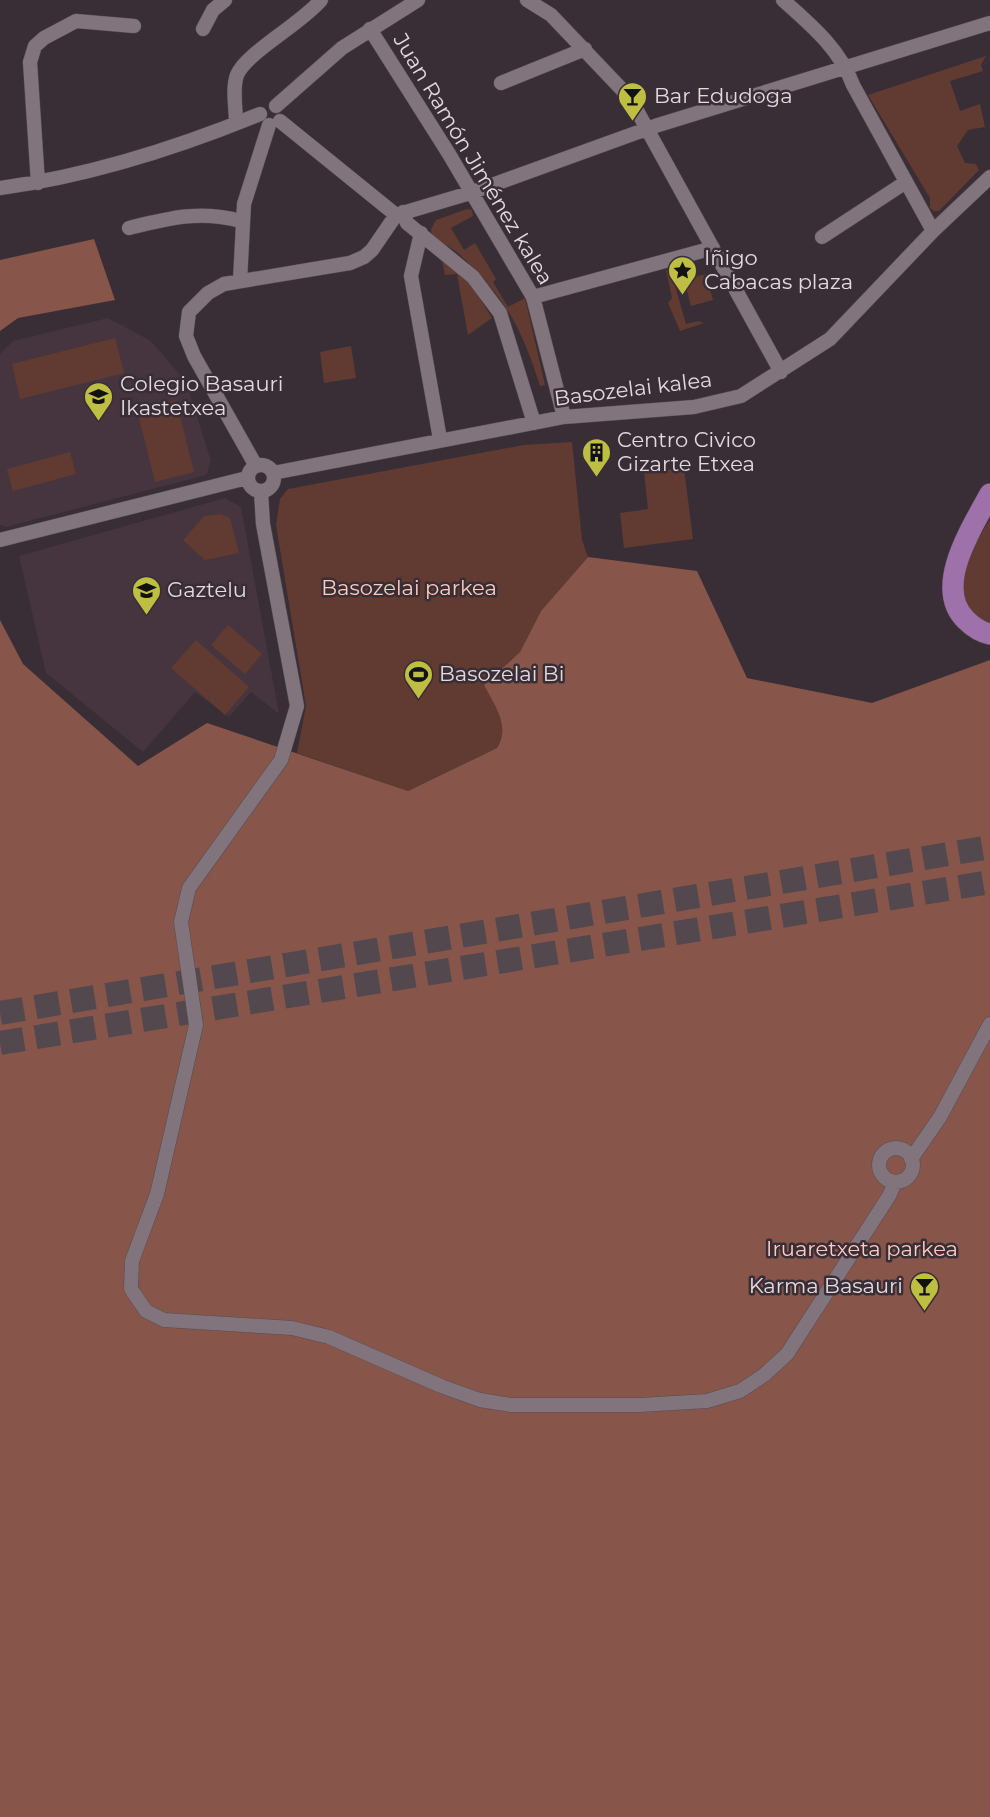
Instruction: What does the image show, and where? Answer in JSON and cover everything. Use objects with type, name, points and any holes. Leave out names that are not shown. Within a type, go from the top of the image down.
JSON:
[{"type":"main road","points":[[990,494],[962,546],[956,564],[953,586],[955,601],[962,616],[975,628],[990,634]]},
{"type":"street","points":[[202,29],[213,10],[225,0]]},
{"type":"street","points":[[236,123],[236,77],[244,64],[281,36],[321,0]]},
{"type":"street","points":[[240,281],[243,204],[270,120],[266,106],[276,106],[342,48],[418,0]]},
{"type":"street","points":[[527,0],[551,15],[630,98],[781,372]]},
{"type":"street","points":[[783,0],[822,36],[846,66],[853,85],[933,231]]},
{"type":"street","points":[[38,183],[30,62],[35,46],[44,38],[76,21],[134,26]]},
{"type":"street","points":[[256,466],[194,356],[186,336],[189,312],[208,293],[224,284],[357,260],[372,250],[400,214],[470,193],[648,129],[990,23]]},
{"type":"street","name":"Juan Ramón Jiménez kalea","points":[[370,29],[533,297],[564,417]]},
{"type":"street","points":[[501,83],[585,49]]},
{"type":"street","points":[[0,188],[38,183],[139,158],[236,123],[270,120],[400,214],[407,223],[474,277],[500,313],[534,423]]},
{"type":"street","name":"Basozelai kalea","points":[[273,473],[440,439],[564,417],[694,407],[741,396],[830,339],[933,231],[990,177]]},
{"type":"street","points":[[822,237],[906,182]]},
{"type":"street","points":[[129,228],[178,216],[216,215],[241,221]]},
{"type":"street","points":[[421,234],[411,276],[440,439]]},
{"type":"street","points":[[533,297],[713,248]]},
{"type":"street","points":[[256,466],[268,467],[273,473],[272,485],[261,492],[249,486],[247,478],[250,470],[256,466]]},
{"type":"street","points":[[0,540],[247,478]]},
{"type":"street","points":[[261,492],[263,524],[297,706],[281,760],[189,888],[183,909],[180,922],[196,1025],[157,1194],[132,1261],[131,1289],[146,1311],[164,1320],[292,1328],[329,1337],[480,1400],[519,1405],[640,1405],[707,1401],[740,1391],[764,1375],[787,1354],[884,1205],[895,1182],[910,1174],[911,1158],[940,1118],[990,1024]]},
{"type":"street","points":[[895,1182],[881,1174],[880,1158],[893,1148],[904,1150],[911,1158]]},
{"type":"shaded area","name":"Colegio Basauri Ikastetxea","points":[[108,318],[151,341],[186,382],[211,461],[206,475],[6,527],[0,525],[0,354],[13,341]]},
{"type":"shaded area","name":"Gaztelu","points":[[225,498],[241,507],[279,714],[251,692],[229,717],[195,692],[143,752],[46,673],[19,556]]},
{"type":"green space","points":[[986,56],[981,65],[983,71],[950,81],[960,111],[980,104],[985,127],[968,130],[957,146],[965,163],[976,164],[979,170],[939,211],[934,211],[930,208],[930,198],[868,95]]},
{"type":"green space","points":[[467,209],[472,210],[473,216],[451,228],[464,250],[475,243],[496,279],[493,282],[508,307],[525,298],[545,385],[540,386],[526,347],[500,299],[459,254],[432,236],[431,229],[436,220]]},
{"type":"green space","points":[[94,239],[115,300],[18,318],[0,331],[0,260]]},
{"type":"green space","points":[[441,254],[472,286],[492,318],[468,335],[457,274],[445,275]]},
{"type":"green space","points":[[670,269],[686,324],[698,321],[704,323],[680,331],[668,303],[672,298],[666,270]]},
{"type":"green space","points":[[706,274],[713,300],[691,306],[684,280]]},
{"type":"green space","points":[[115,338],[124,373],[20,399],[12,364]]},
{"type":"green space","points":[[351,346],[356,378],[324,383],[320,352]]},
{"type":"green space","points":[[176,400],[194,472],[155,482],[137,410]]},
{"type":"green space","name":"Basozelai parkea","points":[[572,442],[582,540],[588,557],[541,611],[520,652],[484,685],[502,724],[501,740],[497,748],[408,791],[297,753],[306,706],[276,525],[280,499],[288,489],[524,445]]},
{"type":"green space","points":[[70,452],[76,474],[13,491],[7,469]]},
{"type":"green space","points":[[684,468],[693,539],[624,548],[620,513],[648,509],[644,472]]},
{"type":"green space","points":[[220,514],[230,518],[239,553],[205,560],[183,540],[204,516]]},
{"type":"green space","points":[[990,519],[990,629],[963,608],[962,567]]},
{"type":"green space","name":"Iruaretxeta parkea","points":[[588,557],[697,571],[747,678],[872,703],[990,660],[990,1817],[0,1817],[0,620],[23,664],[138,766],[207,723],[408,791],[497,748],[501,740],[502,724],[484,685],[520,652],[541,611]]},
{"type":"green space","points":[[228,625],[262,654],[245,674],[211,645]]},
{"type":"green space","points":[[196,640],[249,687],[225,715],[171,668]]},
{"type":"tunnel","points":[[0,1013],[990,847]]},
{"type":"tunnel","points":[[0,1043],[990,882]]},
{"type":"place","name":"Bar Edudoga","points":[[633,122]]},
{"type":"place","name":"Iñigo Cabacas plaza","points":[[683,296]]},
{"type":"place","name":"Colegio Basauri Ikastetxea","points":[[99,422]]},
{"type":"place","name":"Centro Civico Gizarte Etxea","points":[[596,478]]},
{"type":"place","name":"Gaztelu","points":[[146,616]]},
{"type":"place","name":"Basozelai Bi","points":[[418,700]]},
{"type":"place","name":"Karma Basauri","points":[[924,1312]]}]
